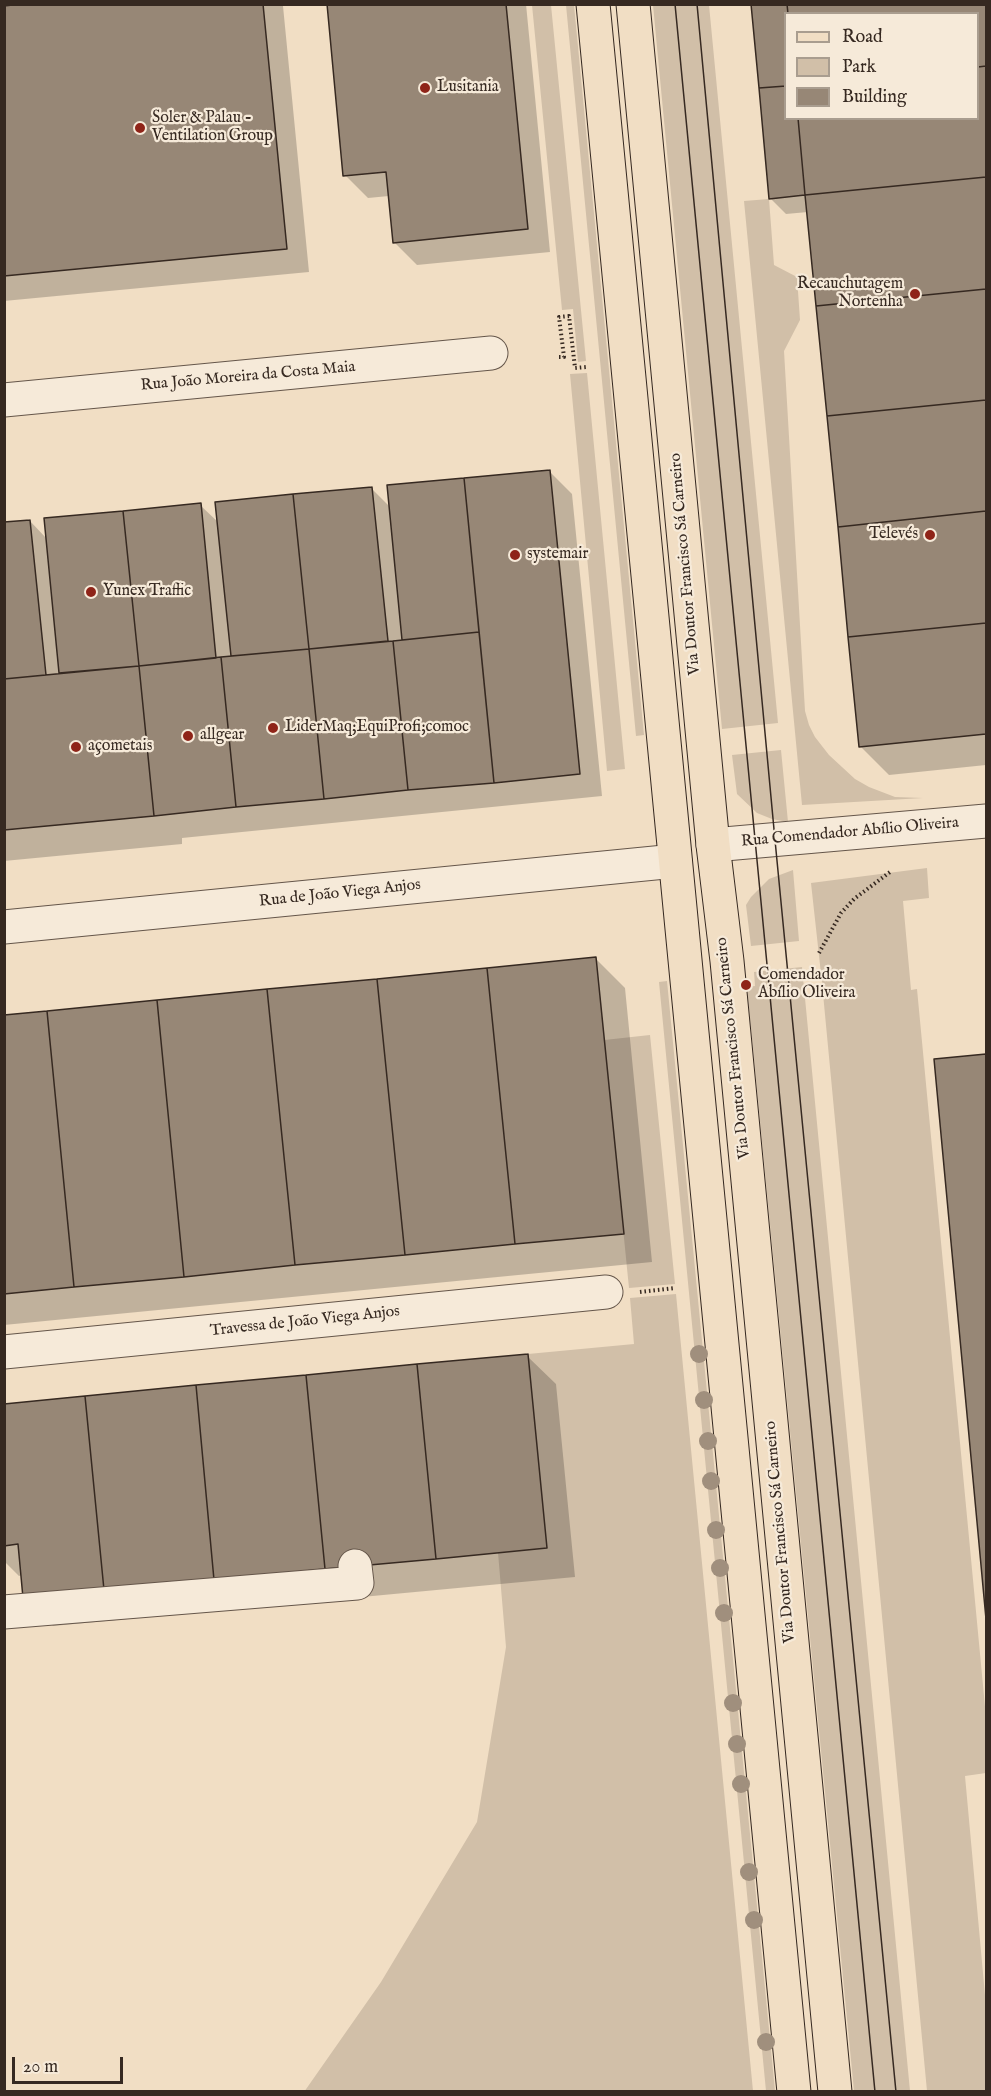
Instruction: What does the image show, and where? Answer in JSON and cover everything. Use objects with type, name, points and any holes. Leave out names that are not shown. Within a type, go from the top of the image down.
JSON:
[{"type":"main road","points":[[593,4],[794,2091]]},
{"type":"main road","name":"Via Doutor Francisco Sá Carneiro","points":[[633,4],[835,2091]]},
{"type":"street","name":"Rua João Moreira da Costa Maia","points":[[4,400],[491,353]]},
{"type":"street","name":"Rua Comendador Abílio Oliveira","points":[[713,845],[987,821]]},
{"type":"street","name":"Rua de João Viega Anjos","points":[[4,927],[675,861]]},
{"type":"street","name":"Travessa de João Viega Anjos","points":[[4,1352],[617,1293]]},
{"type":"street","points":[[4,1612],[149,1593],[307,1579],[357,1583],[355,1566]]},
{"type":"path","points":[[559,357],[564,357],[559,316],[569,316],[575,368],[586,367]]},
{"type":"path","points":[[819,953],[841,913],[854,898],[890,872]]},
{"type":"path","points":[[617,1293],[675,1288]]},
{"type":"green space","points":[[532,5],[551,5],[586,361],[578,362],[573,309],[562,310]]},
{"type":"green space","points":[[566,5],[574,5],[644,735],[636,736]]},
{"type":"green space","points":[[653,5],[709,5],[778,723],[722,729]]},
{"type":"green space","points":[[769,199],[774,265],[797,277],[800,320],[784,351],[805,711],[815,737],[829,755],[855,779],[895,797],[923,798],[802,805],[744,201]]},
{"type":"green space","points":[[587,373],[625,769],[607,771],[570,374]]},
{"type":"green space","points":[[781,750],[788,822],[757,813],[737,794],[732,755]]},
{"type":"green space","points":[[927,868],[929,898],[903,901],[911,990],[917,989],[986,1717],[986,1773],[965,1776],[986,2006],[986,2092],[927,2091],[811,883]]},
{"type":"green space","points":[[793,870],[799,941],[751,946],[746,905],[769,879]]},
{"type":"green space","points":[[802,967],[910,2091],[854,2091],[747,987],[755,986],[754,972]]},
{"type":"green space","points":[[667,981],[775,2091],[766,2091],[659,982]]},
{"type":"green space","points":[[650,1035],[675,1284],[629,1288],[604,1040]]},
{"type":"green space","points":[[676,1294],[753,2091],[304,2092],[381,1982],[477,1822],[506,1647],[498,1553],[547,1548],[528,1354],[634,1344],[630,1298]]},
{"type":"building","name":"Soler & Palau - Ventilation Group","points":[[21,4],[263,4],[287,249],[4,276],[4,6]]},
{"type":"building","name":"Lusitania","points":[[327,4],[506,4],[528,229],[393,243],[386,172],[343,176]]},
{"type":"building","points":[[751,4],[787,4],[788,12],[784,12],[784,86],[759,88]]},
{"type":"building","points":[[787,4],[986,4],[986,66],[979,67],[979,12],[788,12]]},
{"type":"building","points":[[986,66],[986,177],[805,195],[798,120],[979,120],[979,67]]},
{"type":"building","points":[[784,86],[784,120],[798,120],[805,195],[769,199],[759,88]]},
{"type":"building","points":[[986,177],[986,289],[816,306],[805,195]]},
{"type":"building","points":[[986,289],[986,400],[827,416],[816,306]]},
{"type":"building","points":[[986,400],[986,511],[838,527],[827,416]]},
{"type":"building","name":"systemair","points":[[550,470],[580,774],[494,783],[464,478]]},
{"type":"building","points":[[464,478],[479,632],[402,640],[387,485]]},
{"type":"building","points":[[372,487],[388,641],[309,649],[293,494]]},
{"type":"building","points":[[293,494],[309,649],[231,656],[215,502]]},
{"type":"building","points":[[201,503],[216,658],[139,666],[123,511]]},
{"type":"building","name":"Yunex Traffic","points":[[123,511],[139,666],[59,673],[44,518]]},
{"type":"building","points":[[986,511],[986,623],[848,637],[838,527]]},
{"type":"building","points":[[30,520],[46,675],[4,679],[4,522]]},
{"type":"building","points":[[986,623],[986,734],[859,747],[848,637]]},
{"type":"building","points":[[479,632],[494,783],[408,790],[393,641]]},
{"type":"building","points":[[393,641],[408,790],[324,799],[309,649]]},
{"type":"building","name":"LiderMaq;EquiProfi;comoc","points":[[309,649],[324,799],[236,807],[221,657]]},
{"type":"building","name":"allgear","points":[[221,657],[236,807],[154,816],[139,666]]},
{"type":"building","name":"açometais","points":[[139,666],[154,816],[4,830],[4,679]]},
{"type":"building","points":[[596,957],[624,1234],[515,1244],[487,968]]},
{"type":"building","points":[[487,968],[515,1244],[405,1255],[377,979]]},
{"type":"building","points":[[377,979],[405,1255],[295,1265],[267,989]]},
{"type":"building","points":[[267,989],[295,1265],[184,1277],[157,1000]]},
{"type":"building","points":[[157,1000],[184,1277],[74,1287],[47,1011]]},
{"type":"building","points":[[47,1011],[74,1287],[4,1294],[4,1015]]},
{"type":"building","points":[[986,1054],[986,1619],[934,1059]]},
{"type":"building","points":[[528,1354],[547,1548],[436,1559],[417,1364]]},
{"type":"building","points":[[417,1364],[436,1559],[325,1569],[306,1375]]},
{"type":"building","points":[[306,1375],[325,1569],[214,1580],[196,1385]]},
{"type":"building","points":[[196,1385],[214,1580],[104,1590],[85,1396]]},
{"type":"building","points":[[85,1396],[104,1590],[23,1598],[18,1544],[4,1546],[4,1404]]},
{"type":"tram line","points":[[675,4],[875,2092]]},
{"type":"tram line","points":[[697,4],[896,2092]]},
{"type":"place","name":"Lusitania","points":[[425,88]]},
{"type":"place","name":"Soler & Palau - Ventilation Group","points":[[140,128]]},
{"type":"place","name":"Recauchutagem Nortenha","points":[[915,294]]},
{"type":"place","name":"Televés","points":[[930,535]]},
{"type":"place","name":"systemair","points":[[515,555]]},
{"type":"place","name":"Yunex Traffic","points":[[91,592]]},
{"type":"place","name":"LiderMaq;EquiProfi;comoc","points":[[273,728]]},
{"type":"place","name":"allgear","points":[[188,736]]},
{"type":"place","name":"açometais","points":[[76,747]]},
{"type":"place","name":"Comendador Abílio Oliveira","points":[[746,985]]}]
